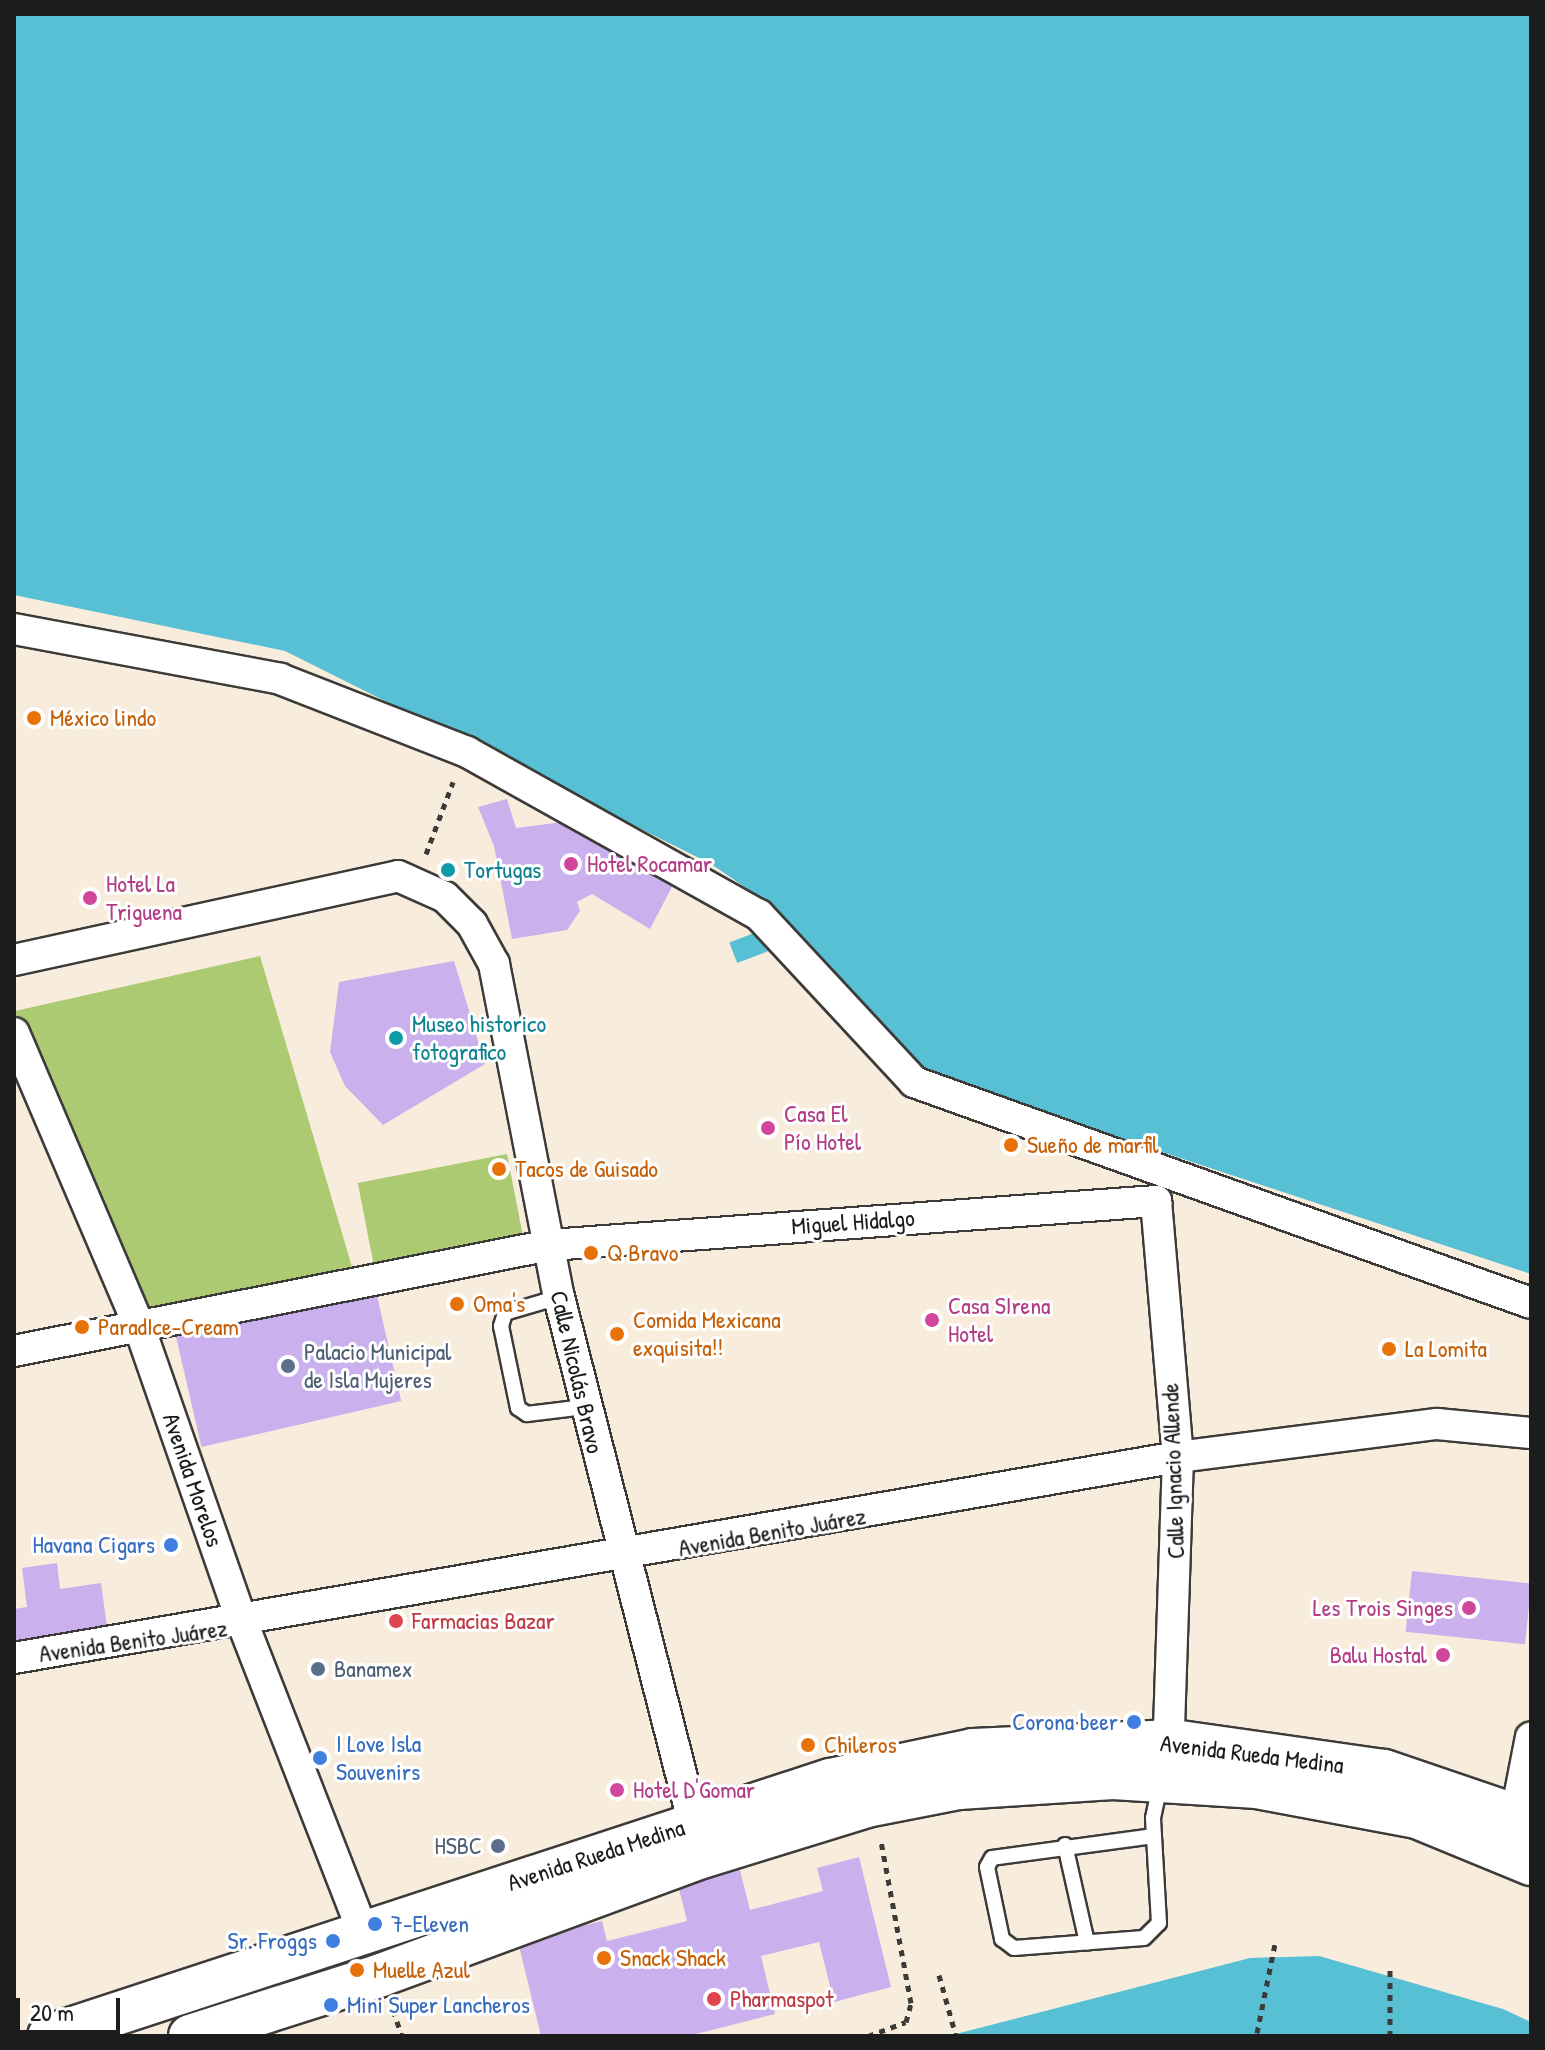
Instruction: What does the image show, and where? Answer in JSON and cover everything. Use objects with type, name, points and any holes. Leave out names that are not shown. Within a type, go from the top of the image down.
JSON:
[{"type":"street","points":[[14,629],[280,679],[467,752],[759,915],[914,1082],[1242,1205],[1439,1265],[1531,1303]]},
{"type":"street","points":[[14,960],[398,876],[433,890]]},
{"type":"street","name":"Calle Nicolás Bravo","points":[[433,890],[472,924],[494,964],[559,1297],[621,1559],[698,1840]]},
{"type":"street","name":"Avenida Morelos","points":[[14,1033],[139,1326],[243,1624],[363,1931]]},
{"type":"street","name":"Miguel Hidalgo","points":[[139,1326],[550,1245],[1156,1201]]},
{"type":"street","name":"Calle Ignacio Allende","points":[[1156,1201],[1178,1457],[1167,1760]]},
{"type":"street","points":[[14,1351],[139,1326]]},
{"type":"street","name":"Avenida Benito Juárez","points":[[14,1658],[243,1624],[621,1559],[1178,1457],[1437,1424],[1531,1433]]},
{"type":"street","points":[[1524,1817],[1531,1737]]},
{"type":"street","name":"Avenida Rueda Medina","points":[[190,2036],[381,1975],[698,1840],[918,1759],[1036,1745],[1167,1760],[1384,1771],[1524,1817]]},
{"type":"street","name":"Avenida Rueda Medina","points":[[49,2036],[363,1931],[698,1840],[874,1805],[1062,1779],[1167,1760],[1257,1787],[1417,1817],[1531,1864]]},
{"type":"lane","points":[[559,1297],[505,1313],[501,1326],[518,1408],[527,1414],[585,1407]]},
{"type":"lane","points":[[1154,1836],[1065,1845],[992,1858],[987,1867],[1002,1939],[1014,1948],[1144,1938],[1159,1923],[1154,1836],[1167,1760]]},
{"type":"lane","points":[[1065,1845],[1087,1943]]},
{"type":"path","points":[[433,890],[430,831],[467,752]]},
{"type":"path","points":[[868,2036],[906,2022],[911,2003],[874,1805]]},
{"type":"path","points":[[1257,2033],[1276,1939]]},
{"type":"path","points":[[1390,1967],[1390,2036]]},
{"type":"path","points":[[939,1975],[956,2036]]},
{"type":"green space","points":[[260,956],[352,1267],[142,1314],[15,1011]]},
{"type":"green space","points":[[507,1154],[524,1241],[375,1270],[358,1183]]},
{"type":"water","points":[[14,14],[1531,14],[1531,1274],[944,1080],[896,1049],[765,901],[711,864],[285,651],[14,595]]},
{"type":"water","points":[[762,930],[770,951],[737,963],[729,943]]},
{"type":"water","points":[[1319,1956],[1503,2009],[1531,2022],[1531,2036],[948,2036],[1250,1958]]},
{"type":"building","name":"Hotel Rocamar","points":[[507,799],[516,828],[563,822],[675,881],[650,929],[592,894],[577,902],[580,911],[567,930],[512,939],[494,846],[478,807]]},
{"type":"building","points":[[454,961],[485,1064],[383,1125],[345,1086],[330,1052],[339,982]]},
{"type":"building","name":"Palacio Municipal de Isla Mujeres","points":[[374,1283],[401,1401],[201,1447],[174,1329]]},
{"type":"building","points":[[57,1563],[60,1589],[101,1583],[108,1634],[14,1646],[14,1609],[27,1607],[22,1568]]},
{"type":"building","name":"Les Trois Singes","points":[[1412,1571],[1531,1584],[1525,1644],[1406,1632]]},
{"type":"building","points":[[859,1857],[891,1987],[834,2002],[819,1942],[761,1956],[775,2014],[688,2036],[541,2036],[518,1942],[602,1921],[607,1941],[687,1921],[677,1881],[739,1866],[750,1910],[823,1891],[817,1868]]},
{"type":"place","name":"México lindo","points":[[34,718]]},
{"type":"place","name":"Hotel Rocamar","points":[[571,864]]},
{"type":"place","name":"Tortugas","points":[[448,870]]},
{"type":"place","name":"Hotel La Triguena","points":[[90,898]]},
{"type":"place","name":"Museo historico fotografico","points":[[396,1038]]},
{"type":"place","name":"Casa El Pío Hotel","points":[[768,1128]]},
{"type":"place","name":"Sueño de marfil","points":[[1011,1145]]},
{"type":"place","name":"Tacos de Guisado","points":[[499,1169]]},
{"type":"place","name":"Q Bravo","points":[[591,1253]]},
{"type":"place","name":"Oma's","points":[[457,1304]]},
{"type":"place","name":"Casa SIrena Hotel","points":[[932,1320]]},
{"type":"place","name":"ParadIce-Cream","points":[[82,1327]]},
{"type":"place","name":"Comida Mexicana exquisita!!","points":[[617,1334]]},
{"type":"place","name":"La Lomita","points":[[1389,1349]]},
{"type":"place","name":"Palacio Municipal de Isla Mujeres","points":[[288,1366]]},
{"type":"place","name":"Havana Cigars","points":[[171,1545]]},
{"type":"place","name":"Les Trois Singes","points":[[1469,1608]]},
{"type":"place","name":"Farmacias Bazar","points":[[396,1621]]},
{"type":"place","name":"Balu Hostal","points":[[1443,1655]]},
{"type":"place","name":"Banamex","points":[[318,1669]]},
{"type":"place","name":"Corona beer","points":[[1134,1722]]},
{"type":"place","name":"Chileros","points":[[808,1745]]},
{"type":"place","name":"I Love Isla Souvenirs","points":[[320,1758]]},
{"type":"place","name":"Hotel D'Gomar","points":[[617,1790]]},
{"type":"place","name":"HSBC","points":[[498,1846]]},
{"type":"place","name":"7-Eleven","points":[[375,1924]]},
{"type":"place","name":"Sr. Froggs","points":[[333,1941]]},
{"type":"place","name":"Snack Shack","points":[[604,1958]]},
{"type":"place","name":"Muelle Azul","points":[[357,1970]]},
{"type":"place","name":"Pharmaspot","points":[[714,1999]]},
{"type":"place","name":"Mini Super Lancheros","points":[[331,2005]]}]
